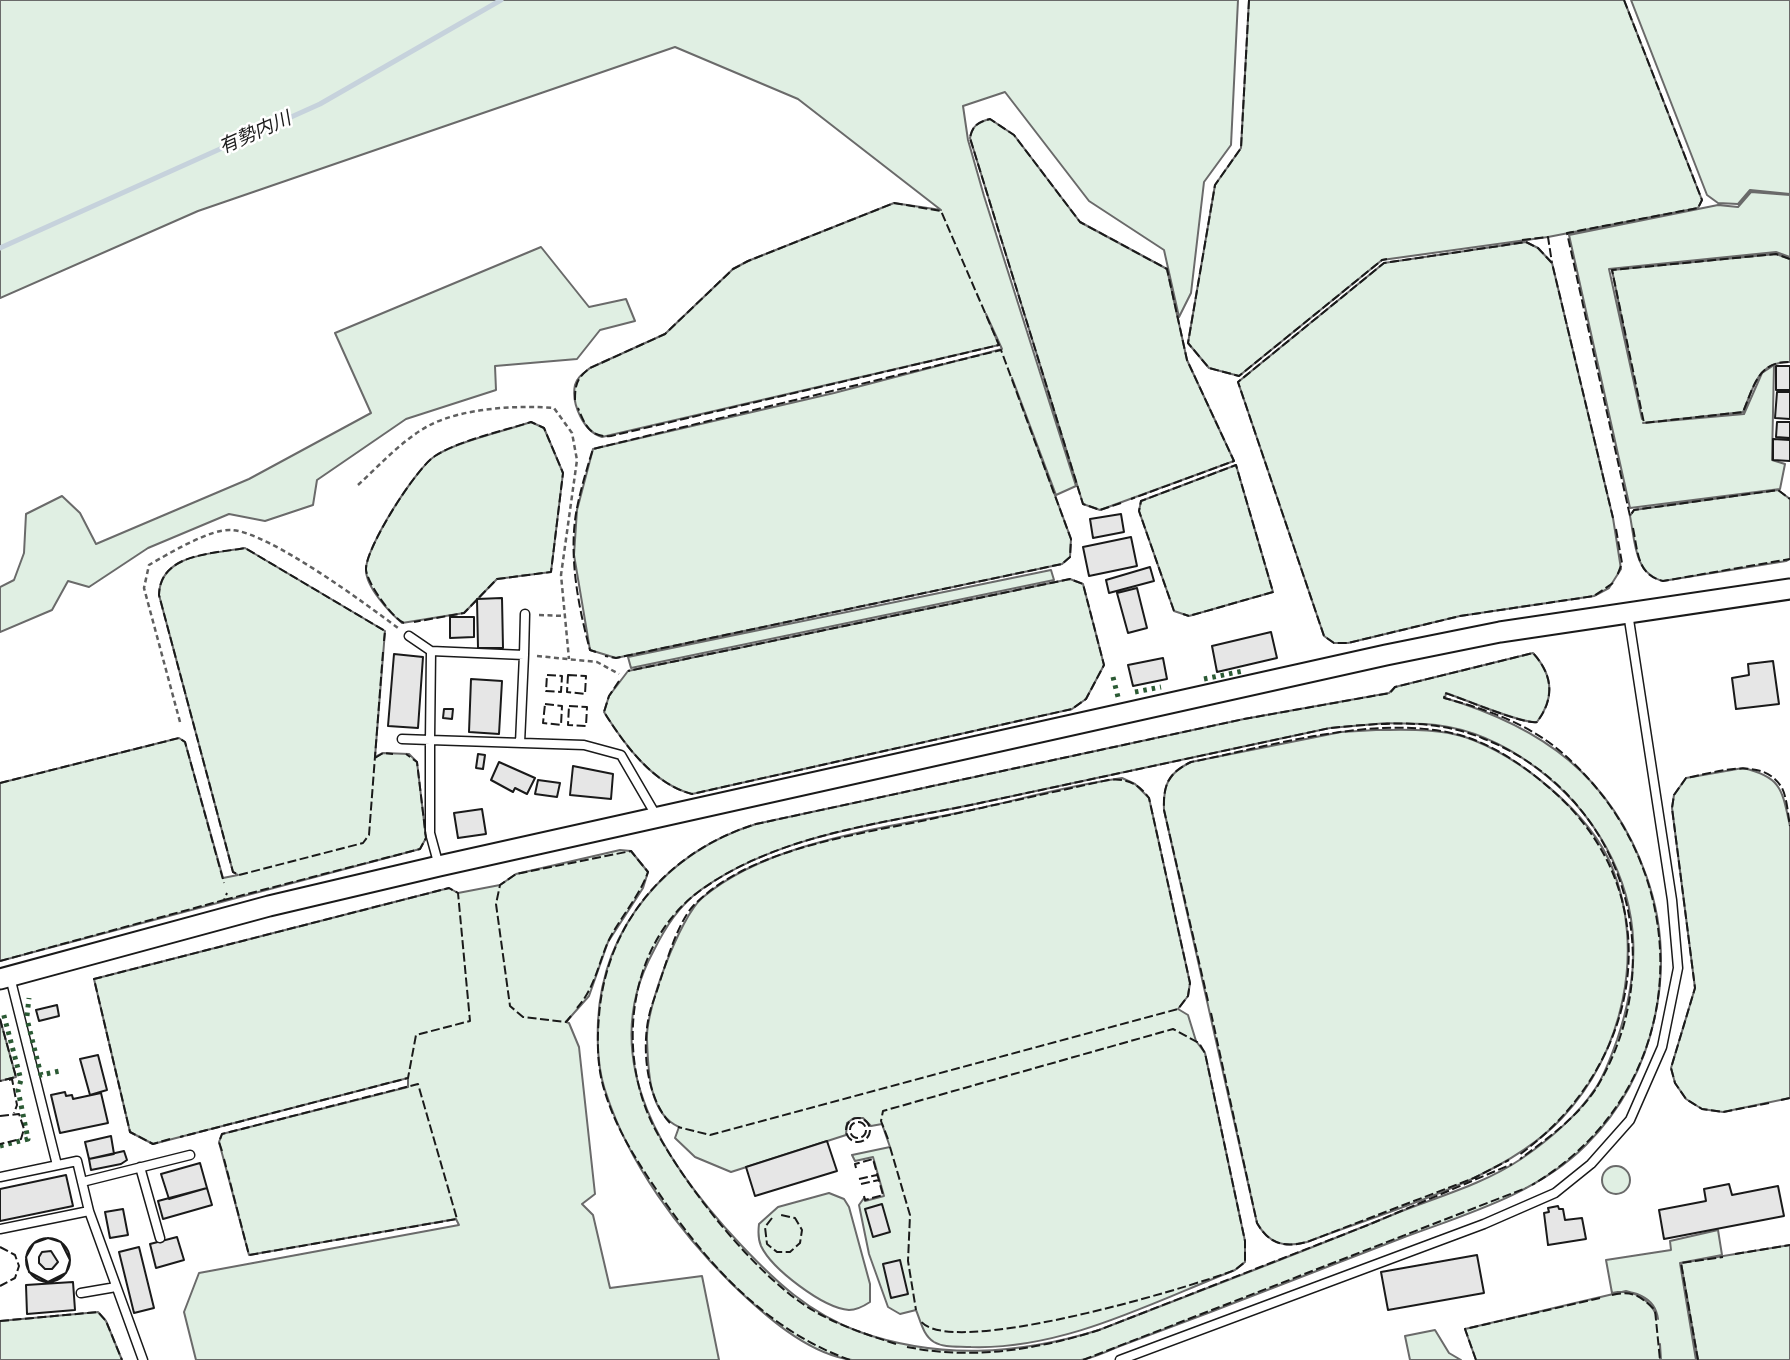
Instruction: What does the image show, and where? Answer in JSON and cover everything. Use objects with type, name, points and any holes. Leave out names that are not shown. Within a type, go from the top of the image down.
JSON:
[{"type":"street","points":[[5,978],[269,906],[439,866],[1386,655],[1500,632],[1790,589]]},
{"type":"lane","points":[[1119,1360],[1484,1224],[1555,1193],[1591,1164],[1630,1120],[1662,1047],[1678,968],[1672,901],[1628,613]]},
{"type":"lane","points":[[520,743],[525,614]]},
{"type":"lane","points":[[409,636],[431,651],[524,655]]},
{"type":"lane","points":[[431,651],[430,833],[439,866]]},
{"type":"lane","points":[[402,739],[584,745],[621,755],[657,817]]},
{"type":"lane","points":[[5,978],[57,1165]]},
{"type":"lane","points":[[82,1182],[190,1155]]},
{"type":"lane","points":[[0,1177],[77,1161],[89,1211],[143,1360]]},
{"type":"lane","points":[[140,1167],[160,1238]]},
{"type":"lane","points":[[0,1229],[89,1211]]},
{"type":"lane","points":[[81,1293],[116,1287]]},
{"type":"path","points":[[358,485],[431,425],[481,411],[528,406],[554,408],[572,433],[577,460],[561,575],[569,659]]},
{"type":"path","points":[[180,722],[144,588],[149,565],[186,543],[231,529],[259,539],[344,588],[409,636]]},
{"type":"path","points":[[525,614],[565,616]]},
{"type":"path","points":[[524,655],[597,662],[619,674]]},
{"type":"green space","points":[[0,0],[1238,0],[1231,145],[1204,182],[1191,293],[1179,317],[1164,250],[1089,201],[1005,92],[963,106],[968,140],[984,196],[1076,486],[1056,495],[1012,378],[1071,539],[1070,557],[1062,564],[616,658],[590,650],[574,555],[577,510],[593,449],[834,393],[1002,349],[986,314],[999,345],[602,437],[590,429],[580,416],[574,392],[577,380],[590,368],[665,334],[733,269],[748,261],[894,203],[941,210],[798,99],[675,47],[198,211],[0,298]]},
{"type":"green space","points":[[1249,0],[1624,0],[1702,200],[1698,208],[1548,237],[1382,260],[1239,376],[1209,368],[1188,343],[1215,185],[1241,148]]},
{"type":"green space","points":[[1631,0],[1790,0],[1790,194],[1750,190],[1738,204],[1718,203],[1707,195]]},
{"type":"green space","points":[[990,119],[1014,135],[1080,222],[1167,269],[1187,360],[1234,461],[1100,510],[1083,504],[970,138],[976,125]]},
{"type":"green space","points":[[1751,192],[1790,195],[1790,257],[1776,252],[1609,269],[1642,419],[1612,270],[1776,254],[1790,259],[1790,362],[1779,363],[1771,366],[1763,372],[1774,365],[1772,460],[1785,464],[1780,489],[1630,508],[1569,235],[1718,205],[1738,207]],"holes":[[[1762,374],[1744,414],[1643,423],[1743,412],[1754,384]]]},
{"type":"green space","points":[[1526,242],[1538,248],[1552,263],[1613,518],[1621,569],[1609,588],[1594,596],[1460,616],[1348,643],[1334,643],[1324,636],[1238,382],[1384,263]]},
{"type":"green space","points":[[541,247],[589,307],[626,299],[635,321],[600,330],[577,359],[495,366],[496,390],[406,419],[317,480],[313,505],[265,521],[229,514],[148,548],[89,587],[68,581],[52,610],[0,632],[0,587],[14,580],[24,553],[26,514],[62,496],[80,513],[96,544],[249,479],[371,413],[335,333]]},
{"type":"green space","points":[[531,422],[544,428],[563,473],[551,572],[497,579],[464,613],[402,623],[374,591],[366,570],[374,545],[393,509],[416,476],[435,456],[468,441]]},
{"type":"green space","points":[[1236,465],[1273,592],[1189,616],[1174,611],[1139,511],[1141,501]]},
{"type":"green space","points":[[1778,490],[1790,499],[1790,559],[1663,581],[1653,577],[1641,564],[1630,516],[1634,510]]},
{"type":"green space","points":[[245,548],[385,631],[375,757],[383,753],[409,754],[417,762],[426,838],[420,849],[0,961],[0,783],[179,738],[185,742],[223,878],[238,875],[233,872],[159,595],[162,581],[168,571],[178,563],[204,554]]},
{"type":"green space","points":[[1051,570],[1054,580],[631,668],[628,657]]},
{"type":"green space","points":[[1070,579],[1083,584],[1104,665],[1086,699],[1072,709],[692,794],[678,789],[652,772],[630,749],[604,712],[609,696],[628,671]]},
{"type":"green space","points":[[1533,653],[1545,670],[1549,687],[1547,704],[1537,722],[1508,716],[1446,693],[1445,698],[1512,724],[1569,760],[1593,783],[1613,810],[1631,840],[1646,875],[1656,910],[1660,946],[1660,982],[1655,1018],[1630,1086],[1610,1117],[1567,1162],[1546,1177],[1500,1201],[1081,1360],[852,1360],[835,1356],[802,1341],[771,1319],[731,1283],[675,1219],[642,1171],[616,1119],[601,1076],[598,1021],[603,986],[612,954],[627,924],[646,897],[694,853],[756,824],[1244,719],[1389,693],[1395,687]],"holes":[[[1387,723],[1430,724],[1462,730],[1487,739],[1534,766],[1556,784],[1592,825],[1606,847],[1626,895],[1631,918],[1633,966],[1625,1015],[1605,1072],[1588,1099],[1571,1118],[1542,1144],[1507,1168],[1460,1189],[1099,1330],[1038,1345],[978,1351],[918,1347],[887,1340],[857,1331],[823,1315],[794,1295],[741,1245],[688,1181],[665,1146],[647,1110],[635,1072],[631,1033],[637,993],[653,952],[673,918],[694,895],[733,870],[800,842],[836,832],[1330,728]]]},
{"type":"green space","points":[[1432,731],[1465,737],[1530,772],[1570,807],[1602,847],[1612,867],[1622,899],[1627,933],[1623,1000],[1614,1033],[1583,1092],[1562,1118],[1509,1160],[1442,1192],[1307,1242],[1291,1245],[1278,1243],[1267,1236],[1257,1223],[1164,810],[1166,787],[1172,775],[1191,762],[1341,732]]},
{"type":"green space","points":[[1743,768],[1766,776],[1778,787],[1790,826],[1790,1098],[1723,1112],[1702,1109],[1686,1099],[1675,1083],[1671,1068],[1695,988],[1672,808],[1674,795],[1686,778]]},
{"type":"green space","points":[[1122,778],[1135,784],[1149,798],[1190,983],[1188,996],[1178,1009],[1188,1015],[1196,1041],[1205,1053],[1245,1241],[1245,1262],[1235,1270],[1073,1333],[1005,1346],[938,1344],[925,1332],[916,1310],[900,1314],[888,1307],[869,1254],[859,1205],[864,1198],[865,1201],[884,1196],[873,1157],[855,1161],[852,1155],[890,1147],[882,1124],[871,1126],[863,1118],[854,1118],[847,1123],[846,1135],[731,1172],[695,1157],[675,1138],[679,1127],[661,1112],[652,1088],[647,1038],[658,986],[693,908],[702,898],[729,879],[760,863],[793,850],[864,831]]},
{"type":"green space","points":[[620,850],[631,851],[648,872],[643,888],[608,942],[589,996],[566,1022],[569,1023],[579,1047],[595,1194],[582,1204],[593,1215],[610,1288],[702,1276],[719,1360],[196,1360],[184,1312],[199,1273],[459,1225],[456,1219],[249,1255],[219,1142],[222,1134],[408,1087],[408,1078],[153,1144],[130,1132],[94,979],[449,888],[458,893],[500,885],[516,874]]},
{"type":"green space","points":[[0,1019],[16,1077],[0,1081]]},
{"type":"green space","points":[[1616,1166],[1626,1170],[1630,1180],[1626,1190],[1616,1194],[1606,1190],[1602,1180],[1606,1170]]},
{"type":"green space","points":[[829,1193],[844,1199],[849,1207],[870,1284],[870,1302],[855,1309],[838,1308],[799,1286],[767,1255],[759,1241],[759,1224],[778,1207]]},
{"type":"green space","points":[[1718,1230],[1722,1255],[1680,1263],[1696,1360],[1661,1360],[1660,1344],[1660,1360],[1476,1360],[1465,1329],[1622,1292],[1612,1293],[1606,1260],[1671,1250],[1670,1241]],"holes":[[[1632,1293],[1647,1300],[1656,1311],[1658,1319],[1650,1305]]]},
{"type":"green space","points":[[1790,1245],[1790,1360],[1698,1360],[1681,1263]]},
{"type":"green space","points":[[98,1312],[106,1321],[122,1360],[0,1360],[0,1321]]},
{"type":"green space","points":[[1435,1330],[1449,1353],[1461,1360],[1410,1360],[1405,1336]]},
{"type":"building","points":[[1776,366],[1790,366],[1790,390],[1776,390]]},
{"type":"building","points":[[1777,392],[1790,392],[1790,419],[1775,418]]},
{"type":"building","points":[[1777,422],[1790,422],[1790,438],[1776,437]]},
{"type":"building","points":[[1773,439],[1790,440],[1790,461],[1773,460]]},
{"type":"building","points":[[1121,514],[1124,532],[1093,538],[1090,519]]},
{"type":"building","points":[[1131,537],[1137,566],[1089,576],[1083,547]]},
{"type":"building","points":[[1150,567],[1154,581],[1109,593],[1106,580]]},
{"type":"building","points":[[1137,588],[1147,628],[1128,633],[1117,593]]},
{"type":"building","points":[[502,598],[503,648],[478,648],[477,599]]},
{"type":"building","points":[[450,617],[474,617],[474,637],[450,638]]},
{"type":"building","points":[[1271,632],[1277,658],[1217,672],[1212,646]]},
{"type":"building","points":[[394,654],[423,657],[418,728],[388,726]]},
{"type":"building","points":[[1163,658],[1167,679],[1133,686],[1128,665]]},
{"type":"building","points":[[1773,661],[1779,704],[1736,709],[1732,678],[1749,675],[1748,664]]},
{"type":"building","points":[[471,679],[502,681],[499,734],[469,732]]},
{"type":"building","points":[[444,709],[453,709],[452,719],[443,718]]},
{"type":"building","points":[[478,754],[485,755],[483,769],[476,768]]},
{"type":"building","points":[[499,762],[535,778],[527,794],[515,788],[513,792],[491,780]]},
{"type":"building","points":[[573,766],[613,774],[611,799],[570,795]]},
{"type":"building","points":[[538,780],[560,783],[557,797],[535,794]]},
{"type":"building","points":[[482,809],[486,834],[458,838],[454,813]]},
{"type":"building","points":[[57,1005],[59,1016],[39,1021],[36,1010]]},
{"type":"building","points":[[98,1055],[107,1090],[90,1095],[80,1059]]},
{"type":"building","points":[[65,1092],[66,1096],[72,1095],[73,1099],[101,1093],[108,1123],[60,1133],[51,1095]]},
{"type":"building","points":[[111,1136],[114,1154],[89,1159],[85,1142]]},
{"type":"building","points":[[827,1141],[837,1171],[755,1196],[746,1167]]},
{"type":"building","points":[[124,1151],[127,1160],[121,1164],[91,1170],[89,1159]]},
{"type":"building","points":[[200,1163],[207,1188],[169,1199],[161,1174]]},
{"type":"building","points":[[66,1175],[73,1206],[0,1221],[0,1189]]},
{"type":"building","points":[[1729,1184],[1732,1195],[1778,1186],[1784,1216],[1664,1239],[1659,1210],[1706,1201],[1704,1189]]},
{"type":"building","points":[[207,1188],[212,1205],[163,1219],[158,1201]]},
{"type":"building","points":[[882,1204],[890,1232],[873,1237],[865,1209]]},
{"type":"building","points":[[1558,1206],[1563,1209],[1565,1220],[1582,1218],[1586,1239],[1548,1245],[1544,1213],[1549,1212],[1548,1208]]},
{"type":"building","points":[[123,1209],[128,1235],[110,1238],[105,1212]]},
{"type":"building","points":[[177,1237],[184,1260],[156,1268],[150,1244]]},
{"type":"building","points":[[48,1238],[61,1242],[70,1260],[66,1273],[48,1282],[29,1272],[26,1257],[34,1243]],"holes":[[[51,1251],[58,1262],[52,1269],[45,1269],[39,1263],[39,1257],[42,1252]]]},
{"type":"building","points":[[48,1238],[64,1244],[70,1260],[64,1276],[48,1282],[32,1276],[26,1260],[32,1244]]},
{"type":"building","points":[[139,1247],[154,1308],[134,1313],[119,1252]]},
{"type":"building","points":[[1477,1255],[1484,1293],[1388,1310],[1381,1272]]},
{"type":"building","points":[[900,1260],[908,1294],[891,1298],[883,1264]]},
{"type":"building","points":[[73,1282],[75,1310],[27,1314],[26,1285]]},
{"type":"waterway","name":"有勢内川","points":[[0,248],[320,104],[501,0]]},
{"type":"hedge","points":[[1204,679],[1243,671]]},
{"type":"hedge","points":[[1113,677],[1118,697]]},
{"type":"hedge","points":[[1135,692],[1161,687]]},
{"type":"hedge","points":[[27,1016],[29,998]]},
{"type":"hedge","points":[[0,1146],[28,1139],[18,1090],[21,1080],[3,1012]]},
{"type":"hedge","points":[[28,1023],[41,1075],[60,1071]]},
{"type":"fence","points":[[1249,0],[1241,148],[1215,185],[1188,343],[1209,368],[1239,376],[1382,260],[1387,259]]},
{"type":"fence","points":[[1624,0],[1702,200],[1698,208],[1567,233],[1630,516],[1634,510],[1778,490],[1790,499]]},
{"type":"fence","points":[[1121,503],[1100,510],[1083,504],[970,138],[976,125],[982,122],[990,119],[1014,135],[1080,222],[1167,269],[1187,360],[1234,461],[1131,499]]},
{"type":"fence","points":[[575,400],[578,382],[590,368],[665,334],[733,269],[894,203],[941,211],[999,345],[611,436],[593,433],[578,408]]},
{"type":"fence","points":[[1522,240],[1548,237],[1552,263]]},
{"type":"fence","points":[[1613,518],[1552,263],[1538,248],[1526,242],[1384,263],[1238,382],[1324,636],[1334,643],[1348,643],[1460,616],[1594,596],[1613,583]]},
{"type":"fence","points":[[1790,259],[1776,254],[1612,270],[1644,423],[1743,412],[1754,384],[1764,371],[1779,363],[1790,362]]},
{"type":"fence","points":[[596,652],[590,650],[574,561],[574,525],[593,449],[1001,350],[1071,539],[1070,557],[1062,564],[616,658],[605,656]]},
{"type":"fence","points":[[404,623],[393,615],[380,599],[370,582],[366,568],[368,557],[383,526],[416,475],[435,456],[469,441],[531,422],[544,428],[563,473],[551,572],[497,579],[464,613],[414,622]]},
{"type":"fence","points":[[1174,611],[1139,511],[1141,501],[1236,465],[1273,592],[1189,616],[1183,614]]},
{"type":"fence","points":[[1633,528],[1643,568],[1654,578],[1663,581],[1790,559]]},
{"type":"fence","points":[[1616,529],[1622,563],[1617,576]]},
{"type":"fence","points":[[383,652],[369,835],[363,843],[239,875],[233,872],[159,595],[162,581],[168,571],[190,558],[245,548],[385,631],[384,641]]},
{"type":"fence","points":[[619,681],[609,696],[604,712],[630,749],[652,772],[678,789],[692,794],[1072,709],[1086,699],[1104,665],[1083,584],[1070,579],[628,671]]},
{"type":"fence","points":[[850,1360],[791,1331],[765,1313],[718,1269],[677,1219],[627,1143],[614,1117],[600,1071],[598,1025],[604,982],[614,951],[629,922],[647,895],[669,872],[695,852],[724,836],[756,824],[1244,719],[1390,693],[1395,687],[1533,653],[1545,670],[1549,687],[1547,704],[1537,722],[1508,716],[1445,693],[1444,698],[1490,712],[1534,732],[1560,751],[1606,800],[1638,856],[1656,915],[1660,977],[1650,1037],[1625,1093],[1586,1143],[1532,1185]]},
{"type":"fence","points":[[547,675],[562,676],[561,692],[546,691],[547,675]]},
{"type":"fence","points":[[568,675],[586,676],[585,694],[567,692],[568,675]]},
{"type":"fence","points":[[545,704],[562,706],[561,725],[543,723],[545,704]]},
{"type":"fence","points":[[569,706],[587,707],[586,726],[568,725],[569,706]]},
{"type":"fence","points":[[896,1344],[844,1326],[814,1311],[769,1277],[747,1254],[704,1203],[668,1152],[642,1099],[635,1067],[633,1034],[636,1000],[644,968],[657,939],[676,912],[701,890],[732,871],[799,843],[872,824],[1330,728],[1388,724],[1426,725],[1445,727],[1482,738],[1531,763],[1570,798],[1601,839],[1621,885],[1632,934],[1631,986],[1620,1037],[1597,1087],[1572,1117],[1520,1159]]},
{"type":"fence","points":[[1208,1001],[1164,810],[1166,787],[1172,775],[1191,762],[1291,740],[1362,729],[1431,730],[1463,736],[1487,746],[1522,766],[1543,782],[1591,833],[1616,880],[1627,929],[1627,979],[1615,1029],[1593,1075],[1561,1118],[1519,1155]]},
{"type":"fence","points":[[0,783],[179,738],[185,742],[224,883]]},
{"type":"fence","points":[[375,758],[383,753],[393,754]]},
{"type":"fence","points":[[224,900],[420,849],[426,838],[417,762],[406,754]]},
{"type":"fence","points":[[1769,1103],[1723,1112],[1702,1109],[1686,1099],[1675,1083],[1671,1068],[1695,988],[1672,808],[1674,795],[1686,778],[1724,770],[1751,769],[1763,772],[1774,778],[1782,788],[1790,826]]},
{"type":"fence","points":[[670,1123],[661,1111],[650,1082],[646,1048],[649,1016],[681,925],[694,905],[717,886],[774,857],[838,838],[1108,780],[1131,783],[1149,798],[1190,983],[1188,996],[1178,1009],[710,1135],[678,1127]]},
{"type":"fence","points":[[571,1016],[566,1022],[523,1017],[510,1006],[496,904],[500,885],[516,874],[631,851],[648,872],[607,944],[592,985],[577,1008]]},
{"type":"fence","points":[[170,1139],[153,1144],[130,1132],[94,979],[449,888],[458,893],[470,1021],[416,1035],[408,1078],[180,1137]]},
{"type":"fence","points":[[0,961],[224,900],[227,893]]},
{"type":"fence","points":[[1211,1013],[1257,1223],[1267,1236],[1278,1243],[1291,1245],[1307,1242],[1474,1178],[1509,1160]]},
{"type":"fence","points":[[0,1019],[16,1077],[0,1081]]},
{"type":"fence","points":[[888,1139],[881,1121],[883,1111],[1173,1029],[1199,1043],[1205,1053],[1245,1241],[1245,1262],[1235,1270],[1167,1292],[1067,1318],[972,1332],[939,1330],[920,1320]]},
{"type":"fence","points":[[9,1080],[12,1079],[17,1105],[14,1113]]},
{"type":"fence","points":[[222,1151],[219,1142],[222,1134],[418,1084],[457,1219],[249,1255],[224,1159]]},
{"type":"fence","points":[[1781,1100],[1790,1098]]},
{"type":"fence","points":[[0,1116],[19,1114],[24,1129],[21,1139],[0,1144]]},
{"type":"fence","points":[[858,1118],[867,1121],[870,1130],[867,1139],[858,1142],[849,1139],[846,1130],[849,1121],[858,1118]]},
{"type":"fence","points":[[858,1122],[866,1130],[858,1138],[850,1130],[858,1122]]},
{"type":"fence","points":[[890,1147],[910,1215],[908,1261],[916,1310]]},
{"type":"fence","points":[[856,1168],[855,1164],[873,1159],[883,1195],[865,1200],[864,1196]]},
{"type":"fence","points":[[907,1347],[956,1353],[1004,1351],[1051,1343],[1099,1330],[1368,1225],[1512,1164]]},
{"type":"fence","points":[[859,1179],[877,1175]]},
{"type":"fence","points":[[861,1184],[879,1180]]},
{"type":"fence","points":[[1083,1360],[1526,1188]]},
{"type":"fence","points":[[772,1218],[765,1227],[767,1244],[777,1252],[790,1252],[800,1243],[802,1230],[795,1218],[781,1215]]},
{"type":"fence","points":[[1735,1254],[1790,1245]]},
{"type":"fence","points":[[0,1247],[15,1255],[19,1266],[15,1278],[0,1286]]},
{"type":"fence","points":[[1698,1360],[1681,1263],[1723,1257]]},
{"type":"fence","points":[[1612,1295],[1636,1295],[1655,1310],[1660,1360]]},
{"type":"fence","points":[[1476,1360],[1465,1329],[1600,1298]]},
{"type":"fence","points":[[0,1321],[98,1312],[106,1321],[122,1360]]}]
